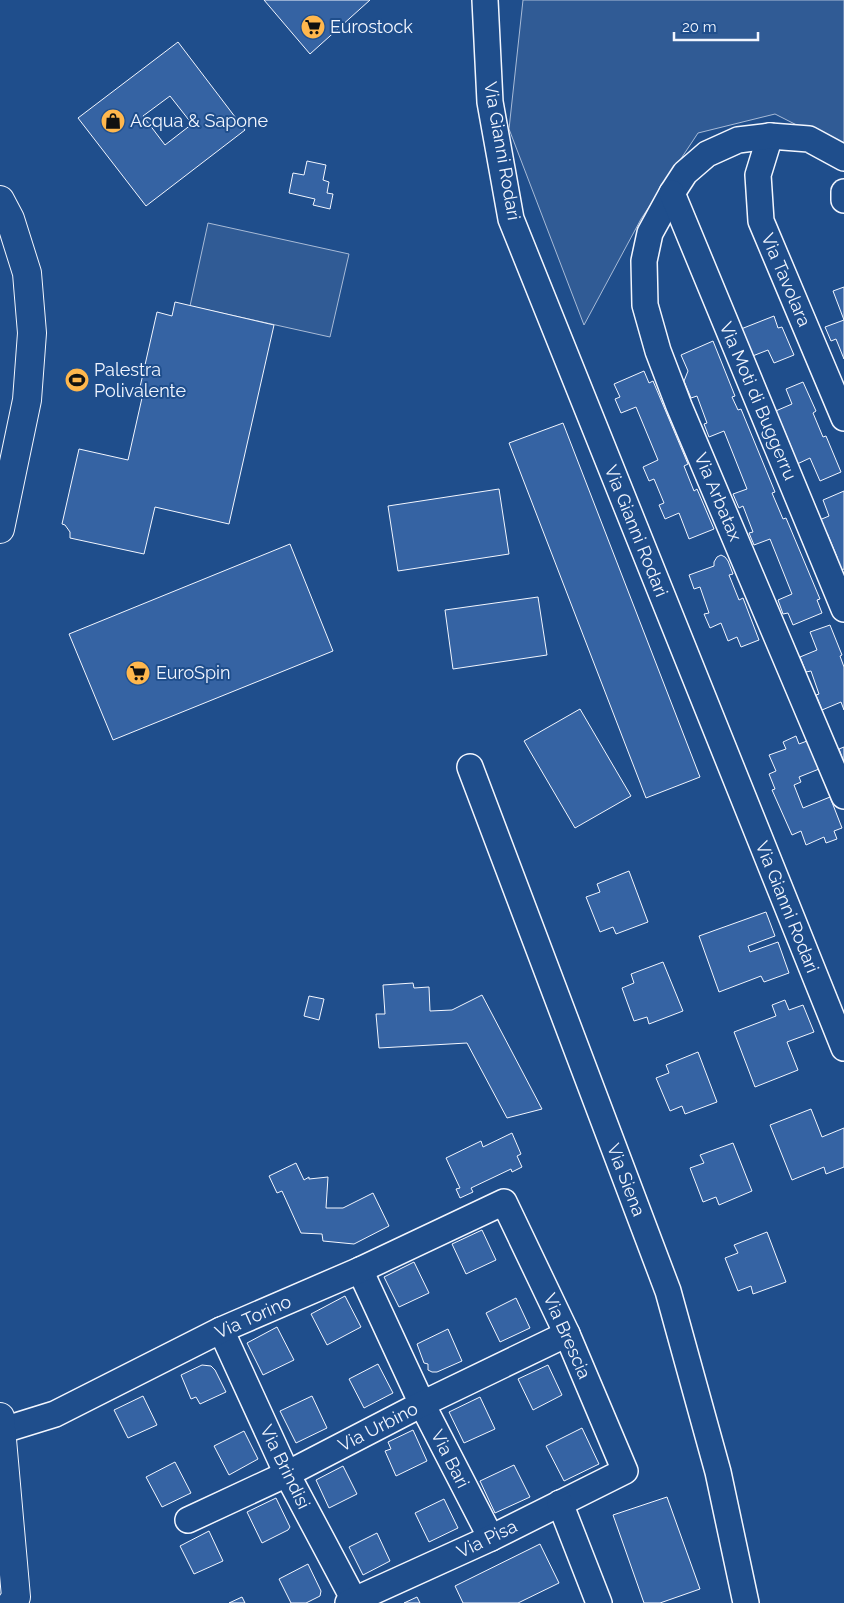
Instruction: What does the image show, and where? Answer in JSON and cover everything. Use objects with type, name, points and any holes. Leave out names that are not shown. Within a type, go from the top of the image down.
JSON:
[{"type":"main road","points":[[0,200],[10,219],[27,273],[32,334],[27,400],[0,529]]},
{"type":"main road","points":[[1,1426],[17,1601]]},
{"type":"street","name":"Via Gianni Rodari","points":[[485,0],[490,102],[511,219],[844,1048]]},
{"type":"street","name":"Via Arbatax","points":[[844,158],[809,139],[770,136],[738,140],[707,154],[685,173],[672,193],[650,233],[644,261],[645,305],[658,351],[844,796]]},
{"type":"street","name":"Via Tavolara","points":[[770,136],[758,175],[761,221],[844,418]]},
{"type":"street","points":[[844,192],[844,200]]},
{"type":"street","name":"Via Moti di Buggerru","points":[[672,193],[844,609]]},
{"type":"street","name":"Via Siena","points":[[470,767],[668,1291],[718,1472],[746,1603]]},
{"type":"street","name":"Via Torino","points":[[1,1426],[55,1414],[221,1330],[360,1270],[504,1202]]},
{"type":"street","name":"Via Brescia","points":[[504,1202],[567,1334],[625,1472]]},
{"type":"street","name":"Via Bari","points":[[360,1270],[422,1404],[491,1538]]},
{"type":"street","name":"Via Brindisi","points":[[221,1330],[287,1474],[351,1602]]},
{"type":"street","name":"Via Urbino","points":[[188,1520],[287,1474],[422,1404],[567,1334]]},
{"type":"street","name":"Via Pisa","points":[[351,1602],[491,1538],[625,1472]]},
{"type":"street","points":[[560,1504],[599,1603]]},
{"type":"shaded area","points":[[523,0],[844,0],[844,149],[775,114],[698,133],[641,219],[584,325],[509,129]]},
{"type":"shaded area","points":[[208,223],[349,254],[330,337],[190,306]]},
{"type":"building","name":"Eurostock","points":[[264,0],[370,0],[310,54]]},
{"type":"building","name":"Acqua & Sapone","points":[[178,42],[245,130],[146,206],[78,118]],"holes":[[[170,96],[192,124],[165,145],[143,116]]]},
{"type":"building","points":[[307,161],[326,165],[323,180],[329,182],[327,193],[333,194],[330,209],[313,205],[315,199],[289,193],[293,173],[304,175]]},
{"type":"building","points":[[844,287],[844,320],[833,291]]},
{"type":"building","points":[[175,302],[274,325],[229,524],[155,507],[144,554],[70,538],[70,532],[62,524],[79,449],[128,460],[144,389],[140,387],[157,312],[172,316]]},
{"type":"building","points":[[774,316],[778,328],[782,327],[794,355],[774,363],[768,350],[750,357],[741,329]]},
{"type":"building","points":[[844,320],[844,359],[836,339],[831,341],[825,327]]},
{"type":"building","points":[[713,341],[735,396],[732,397],[738,410],[741,409],[775,492],[772,493],[783,519],[786,518],[820,599],[817,600],[822,613],[793,625],[788,613],[783,614],[778,600],[792,594],[770,539],[754,545],[749,533],[753,532],[743,506],[739,508],[733,494],[747,489],[724,431],[709,437],[704,424],[707,423],[697,396],[691,398],[684,381],[688,371],[681,355]]},
{"type":"building","points":[[644,371],[649,383],[653,381],[688,464],[684,466],[694,491],[697,489],[714,529],[689,539],[679,513],[665,519],[659,505],[664,503],[654,479],[649,481],[643,467],[658,460],[636,407],[621,413],[615,399],[620,397],[614,384]]},
{"type":"building","points":[[803,382],[816,411],[813,413],[823,437],[826,436],[841,472],[820,481],[810,458],[795,465],[787,452],[792,449],[782,425],[777,427],[771,413],[792,404],[786,389]]},
{"type":"building","points":[[563,423],[700,777],[646,798],[509,443]]},
{"type":"building","points":[[499,489],[509,554],[398,571],[388,506]]},
{"type":"building","points":[[844,491],[844,569],[838,572],[833,558],[837,557],[827,533],[822,535],[817,521],[829,516],[823,500]]},
{"type":"building","points":[[290,544],[333,651],[113,740],[69,634]]},
{"type":"building","points":[[721,555],[728,561],[733,574],[729,575],[739,600],[743,598],[759,640],[741,647],[737,637],[728,641],[721,623],[710,628],[704,614],[709,613],[700,587],[694,589],[689,575],[714,566],[717,557]]},
{"type":"building","points":[[538,597],[547,655],[453,669],[445,610]]},
{"type":"building","points":[[830,625],[842,655],[840,656],[844,667],[844,710],[841,702],[822,710],[816,695],[819,694],[811,671],[806,672],[800,657],[817,650],[810,632]]},
{"type":"building","points":[[580,709],[631,796],[575,828],[524,741]]},
{"type":"building","points":[[796,736],[799,744],[807,741],[819,769],[799,777],[801,782],[794,785],[803,808],[830,797],[842,828],[834,831],[837,839],[826,843],[824,837],[806,845],[801,831],[792,835],[772,790],[775,789],[769,774],[776,771],[769,755],[786,749],[783,742]]},
{"type":"building","points":[[844,747],[844,763],[839,749]]},
{"type":"building","points":[[629,871],[648,922],[616,934],[613,927],[600,932],[586,897],[600,892],[597,884]]},
{"type":"building","points":[[766,912],[775,936],[748,946],[750,952],[778,942],[789,973],[764,982],[761,976],[719,992],[699,936]]},
{"type":"building","points":[[663,962],[683,1011],[649,1024],[647,1017],[634,1021],[622,988],[634,983],[631,974]]},
{"type":"building","points":[[413,983],[414,988],[429,987],[430,1011],[452,1010],[482,995],[542,1109],[507,1118],[467,1043],[379,1048],[376,1014],[385,1014],[383,985]]},
{"type":"building","points":[[309,996],[324,999],[319,1020],[304,1016]]},
{"type":"building","points":[[785,1000],[789,1010],[803,1005],[814,1032],[787,1042],[798,1070],[755,1087],[734,1032],[776,1016],[772,1005]]},
{"type":"building","points":[[698,1052],[717,1102],[685,1114],[682,1106],[670,1111],[656,1078],[669,1073],[666,1065]]},
{"type":"building","points":[[811,1109],[822,1137],[844,1128],[844,1167],[826,1174],[824,1167],[792,1180],[770,1125]]},
{"type":"building","points":[[512,1133],[521,1154],[517,1156],[522,1167],[512,1172],[511,1169],[471,1188],[473,1192],[460,1198],[456,1189],[460,1188],[446,1158],[481,1141],[483,1147]]},
{"type":"building","points":[[733,1143],[752,1191],[719,1205],[716,1197],[703,1202],[690,1168],[704,1163],[700,1155]]},
{"type":"building","points":[[296,1163],[304,1180],[309,1177],[309,1179],[328,1177],[326,1208],[343,1208],[373,1193],[389,1226],[354,1244],[323,1241],[322,1234],[301,1233],[282,1191],[277,1193],[269,1176]]},
{"type":"building","points":[[482,1230],[496,1260],[466,1274],[452,1244]]},
{"type":"building","points":[[767,1232],[786,1282],[753,1294],[751,1286],[738,1291],[725,1258],[738,1253],[734,1245]]},
{"type":"building","points":[[414,1262],[429,1293],[399,1307],[384,1277]]},
{"type":"building","points":[[345,1296],[361,1327],[327,1345],[311,1314]]},
{"type":"building","points":[[516,1298],[530,1328],[500,1342],[486,1313]]},
{"type":"building","points":[[277,1327],[294,1360],[263,1375],[247,1343]]},
{"type":"building","points":[[448,1329],[462,1361],[437,1372],[432,1372],[428,1370],[428,1364],[424,1363],[417,1344]]},
{"type":"building","points":[[378,1364],[393,1393],[364,1408],[349,1379]]},
{"type":"building","points":[[202,1365],[211,1366],[215,1370],[226,1392],[200,1404],[196,1397],[191,1399],[181,1375]]},
{"type":"building","points":[[548,1365],[562,1395],[533,1410],[518,1379]]},
{"type":"building","points":[[143,1396],[157,1425],[128,1438],[114,1410]]},
{"type":"building","points":[[312,1396],[327,1428],[296,1443],[280,1411]]},
{"type":"building","points":[[480,1397],[495,1429],[464,1443],[449,1412]]},
{"type":"building","points":[[582,1428],[599,1464],[564,1481],[546,1446]]},
{"type":"building","points":[[413,1430],[427,1461],[396,1476],[385,1451],[391,1449],[388,1442]]},
{"type":"building","points":[[244,1431],[258,1459],[229,1475],[214,1446]]},
{"type":"building","points":[[175,1462],[191,1493],[162,1507],[146,1477]]},
{"type":"building","points":[[514,1465],[530,1497],[495,1513],[480,1481]]},
{"type":"building","points":[[343,1466],[357,1494],[329,1508],[316,1480]]},
{"type":"building","points":[[667,1497],[700,1589],[660,1603],[644,1603],[613,1515]]},
{"type":"building","points":[[276,1498],[290,1527],[288,1530],[262,1543],[247,1512]]},
{"type":"building","points":[[444,1499],[458,1528],[429,1542],[415,1513]]},
{"type":"building","points":[[209,1531],[223,1561],[194,1574],[180,1546]]},
{"type":"building","points":[[377,1533],[390,1561],[363,1575],[349,1547]]},
{"type":"building","points":[[540,1544],[559,1583],[518,1603],[463,1603],[455,1586]]},
{"type":"building","points":[[308,1564],[321,1591],[320,1596],[306,1603],[291,1603],[279,1579]]},
{"type":"building","points":[[242,1597],[245,1603],[229,1603]]},
{"type":"building","points":[[417,1597],[420,1603],[404,1603]]},
{"type":"place","name":"Eurostock","points":[[313,27]]},
{"type":"place","name":"Acqua & Sapone","points":[[113,121]]},
{"type":"place","name":"Palestra Polivalente","points":[[77,380]]},
{"type":"place","name":"EuroSpin","points":[[138,673]]}]
